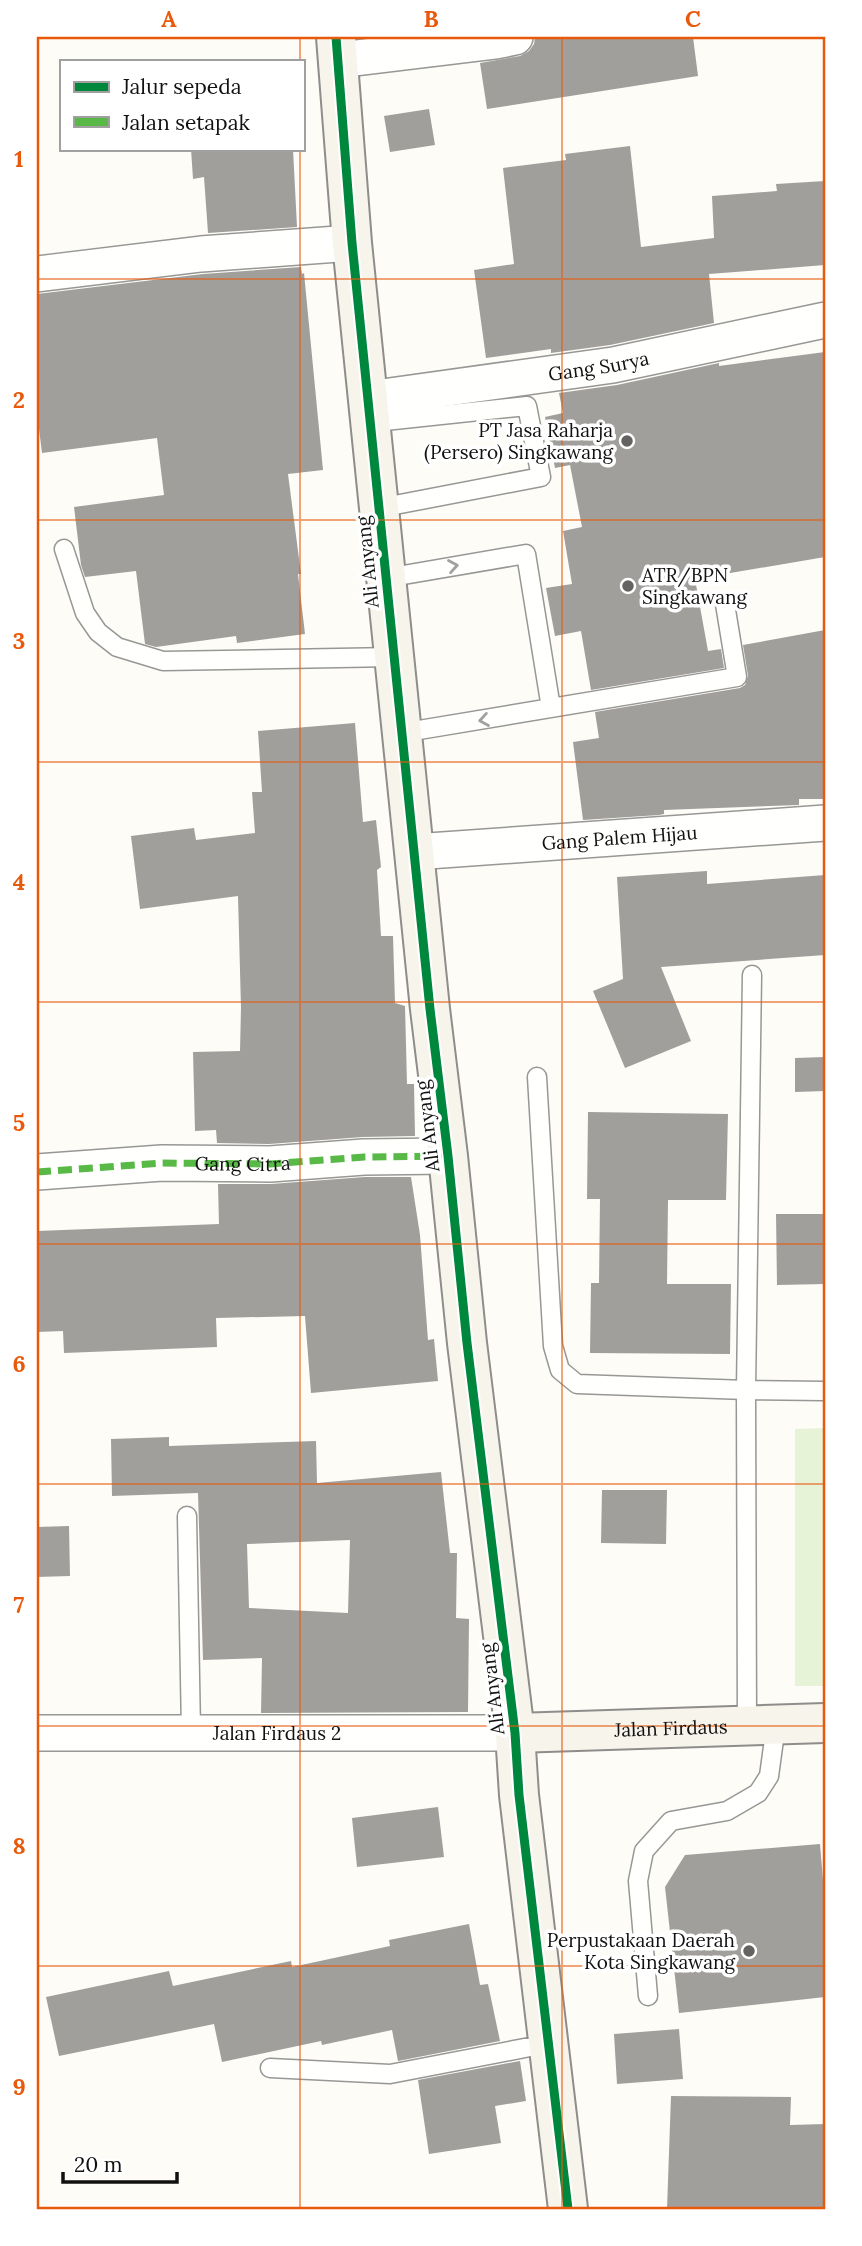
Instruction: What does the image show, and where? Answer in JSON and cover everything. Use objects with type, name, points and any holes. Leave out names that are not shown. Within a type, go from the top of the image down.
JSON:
[{"type":"street","points":[[338,49],[496,41],[514,37]]},
{"type":"street","name":"Ali Anyang","points":[[338,49],[365,411],[379,508],[467,1343],[515,1732],[519,1795],[568,2209]]},
{"type":"street","points":[[37,274],[201,254],[352,243]]},
{"type":"street","name":"Gang Surya","points":[[365,411],[613,365],[825,320]]},
{"type":"street","name":"Gang Palem Hijau","points":[[414,852],[825,823]]},
{"type":"street","name":"Gang Citra","points":[[37,1172],[162,1163],[270,1164],[364,1157],[448,1156]]},
{"type":"street","name":"Jalan Firdaus","points":[[515,1732],[825,1723]]},
{"type":"street","name":"Jalan Firdaus 2","points":[[37,1732],[515,1732]]},
{"type":"lane","points":[[365,411],[527,406],[541,477],[379,508]]},
{"type":"lane","points":[[64,549],[85,613],[99,632],[117,647],[163,661],[394,657]]},
{"type":"lane","points":[[386,578],[526,554],[551,708]]},
{"type":"lane","points":[[401,733],[737,677],[725,604]]},
{"type":"lane","points":[[648,1996],[638,1881],[644,1851],[671,1821],[727,1811],[758,1793],[769,1776],[762,1725],[746,1390],[752,975]]},
{"type":"lane","points":[[537,1077],[553,1346],[560,1370],[577,1384],[825,1391]]},
{"type":"lane","points":[[187,1516],[191,1731]]},
{"type":"lane","points":[[270,2068],[390,2074],[535,2046],[547,2025]]},
{"type":"green space","points":[[825,1428],[825,1686],[795,1686],[795,1429]]},
{"type":"building","points":[[535,37],[693,37],[698,76],[487,109],[480,63],[520,56],[529,51]]},
{"type":"building","points":[[429,109],[435,145],[390,152],[384,116]]},
{"type":"building","points":[[630,146],[641,247],[714,238],[712,196],[777,191],[776,184],[825,181],[825,265],[709,274],[714,323],[610,345],[551,353],[551,349],[486,358],[474,270],[514,264],[503,168],[566,160],[565,154]]},
{"type":"building","points":[[191,150],[293,150],[297,227],[208,233],[204,177],[193,179]]},
{"type":"building","points":[[301,267],[302,274],[304,273],[323,470],[288,474],[301,574],[298,574],[305,634],[237,643],[236,636],[156,647],[145,644],[136,571],[85,577],[74,507],[164,495],[157,438],[42,453],[37,413],[37,294],[203,274]]},
{"type":"building","points":[[825,352],[825,557],[695,579],[708,651],[721,649],[724,668],[591,690],[581,631],[555,636],[546,588],[572,584],[563,531],[582,527],[570,465],[555,468],[545,417],[563,413],[559,393],[617,385],[719,363],[719,366]]},
{"type":"building","points":[[825,630],[825,799],[799,799],[799,805],[664,810],[664,814],[659,815],[583,820],[573,742],[599,738],[595,712],[740,688],[745,685],[748,676],[743,645]]},
{"type":"building","points":[[355,723],[363,822],[376,820],[381,867],[377,870],[381,936],[393,936],[395,1003],[405,1006],[407,1084],[414,1084],[415,1136],[269,1144],[217,1143],[216,1130],[195,1131],[193,1052],[240,1051],[238,896],[140,909],[131,836],[194,828],[196,840],[255,833],[252,792],[262,792],[258,731]]},
{"type":"building","points":[[707,871],[707,884],[825,875],[825,955],[661,967],[691,1041],[625,1068],[593,991],[623,979],[617,877]]},
{"type":"building","points":[[825,1057],[825,1091],[795,1092],[795,1058]]},
{"type":"building","points":[[588,1112],[728,1114],[726,1200],[668,1200],[667,1284],[731,1284],[730,1354],[590,1353],[591,1283],[599,1283],[600,1199],[587,1199]]},
{"type":"building","points":[[365,1177],[411,1177],[420,1235],[428,1340],[434,1339],[438,1381],[311,1393],[305,1316],[216,1318],[217,1347],[64,1353],[63,1331],[37,1332],[37,1231],[219,1224],[218,1184],[271,1184]]},
{"type":"building","points":[[776,1214],[825,1214],[825,1284],[777,1285]]},
{"type":"building","points":[[169,1437],[169,1446],[316,1441],[317,1483],[441,1472],[450,1553],[457,1553],[456,1618],[469,1619],[468,1712],[261,1713],[262,1658],[203,1660],[198,1493],[112,1496],[111,1439]],"holes":[[[350,1540],[348,1613],[249,1608],[247,1544]]]},
{"type":"building","points":[[602,1490],[667,1490],[666,1544],[601,1543]]},
{"type":"building","points":[[69,1526],[70,1576],[37,1577],[37,1527]]},
{"type":"building","points":[[438,1807],[444,1857],[357,1867],[352,1818]]},
{"type":"building","name":"Perpustakaan Daerah Kota Singkawang","points":[[820,1844],[825,1904],[825,1997],[679,2013],[665,1887],[685,1855]]},
{"type":"building","points":[[469,1924],[480,1985],[488,1984],[500,2041],[398,2061],[392,2030],[322,2045],[321,2041],[222,2062],[214,2024],[59,2056],[46,1997],[169,1971],[173,1986],[291,1961],[292,1967],[390,1946],[389,1940]]},
{"type":"building","points":[[679,2029],[683,2079],[617,2084],[614,2034]]},
{"type":"building","points":[[520,2061],[526,2101],[495,2106],[501,2143],[429,2154],[418,2080]]},
{"type":"building","points":[[671,2096],[791,2097],[790,2125],[825,2124],[825,2209],[667,2209]]},
{"type":"marked path","points":[[37,1172],[162,1163],[270,1164],[364,1157],[448,1156]]},
{"type":"cycle path","points":[[336,37],[352,243],[430,1009],[568,2209]]},
{"type":"place","name":"PT Jasa Raharja (Persero) Singkawang","points":[[627,441]]},
{"type":"place","name":"ATR/BPN Singkawang","points":[[628,586]]},
{"type":"place","name":"Perpustakaan Daerah Kota Singkawang","points":[[749,1951]]}]
